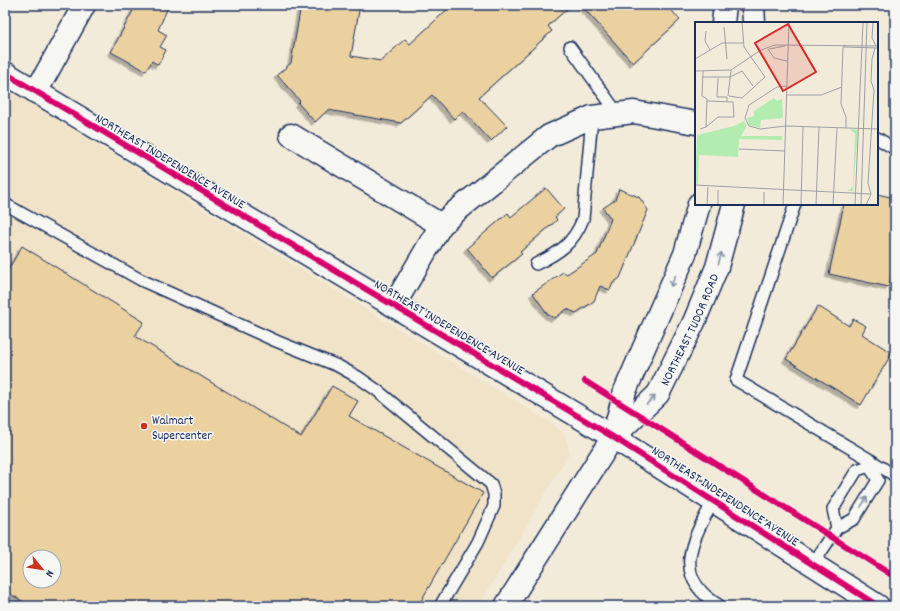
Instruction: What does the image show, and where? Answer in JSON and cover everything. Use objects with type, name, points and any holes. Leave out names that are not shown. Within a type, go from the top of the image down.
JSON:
[{"type":"street","points":[[36,92],[84,5]]},
{"type":"street","points":[[723,22],[725,5]]},
{"type":"street","points":[[753,5],[754,22]]},
{"type":"street","name":"NORTHEAST INDEPENDENCE AVENUE","points":[[5,73],[614,437],[878,606]]},
{"type":"street","points":[[394,305],[441,225],[454,212],[550,136],[592,117],[634,112],[695,123]]},
{"type":"street","points":[[291,134],[441,225]]},
{"type":"street","name":"NORTHEAST TUDOR ROAD","points":[[614,437],[625,390],[685,254],[699,205]]},
{"type":"street","name":"NORTHEAST TUDOR ROAD","points":[[506,606],[614,437],[658,394],[694,322],[717,267],[734,205]]},
{"type":"lane","points":[[570,47],[618,114]]},
{"type":"lane","points":[[536,264],[555,255],[577,234],[583,219],[592,117]]},
{"type":"lane","points":[[878,139],[895,149]]},
{"type":"lane","points":[[5,204],[141,280],[276,341],[338,366],[358,377],[378,391],[491,484],[494,494],[494,506],[478,542],[440,606]]},
{"type":"lane","points":[[795,205],[736,380],[870,464],[895,476]]},
{"type":"lane","points":[[813,564],[837,528],[854,519],[878,480],[870,464]]},
{"type":"lane","points":[[837,528],[833,509],[857,470],[870,464]]},
{"type":"lane","points":[[714,500],[696,533],[691,548],[688,566],[693,582],[707,598],[720,606]]},
{"type":"shaded area","points":[[5,88],[555,425],[565,435],[569,453],[479,606],[5,606]]},
{"type":"building","points":[[136,5],[169,5],[158,30],[167,35],[160,47],[166,50],[158,65],[152,61],[146,71],[111,52]]},
{"type":"building","points":[[301,5],[360,5],[351,56],[381,61],[405,39],[410,44],[452,5],[571,5],[548,26],[552,31],[479,97],[507,126],[491,141],[463,111],[454,119],[432,95],[401,123],[328,110],[315,122],[298,103],[300,101],[277,75],[291,63]]},
{"type":"building","points":[[581,5],[667,5],[680,20],[633,63]]},
{"type":"building","points":[[546,188],[564,209],[555,217],[557,220],[520,252],[522,254],[492,278],[467,248],[508,213],[511,217]]},
{"type":"building","points":[[619,189],[639,197],[648,210],[620,278],[613,283],[610,290],[600,286],[594,301],[576,313],[567,309],[555,318],[548,315],[533,293],[563,272],[567,274],[597,254],[611,219],[603,208],[615,200]]},
{"type":"building","points":[[878,194],[895,198],[895,258],[889,287],[829,274],[844,205],[878,205]]},
{"type":"building","name":"Walmart Supercenter","points":[[22,246],[144,322],[135,336],[301,437],[332,386],[358,401],[349,416],[483,493],[418,606],[31,606],[5,591],[5,275]]},
{"type":"building","points":[[818,306],[849,326],[853,319],[866,326],[862,334],[892,353],[861,405],[786,359]]},
{"type":"cycle path","points":[[5,73],[613,437],[878,606]]},
{"type":"cycle path","points":[[585,381],[895,577]]},
{"type":"place","name":"Walmart Supercenter","points":[[144,426]]}]
